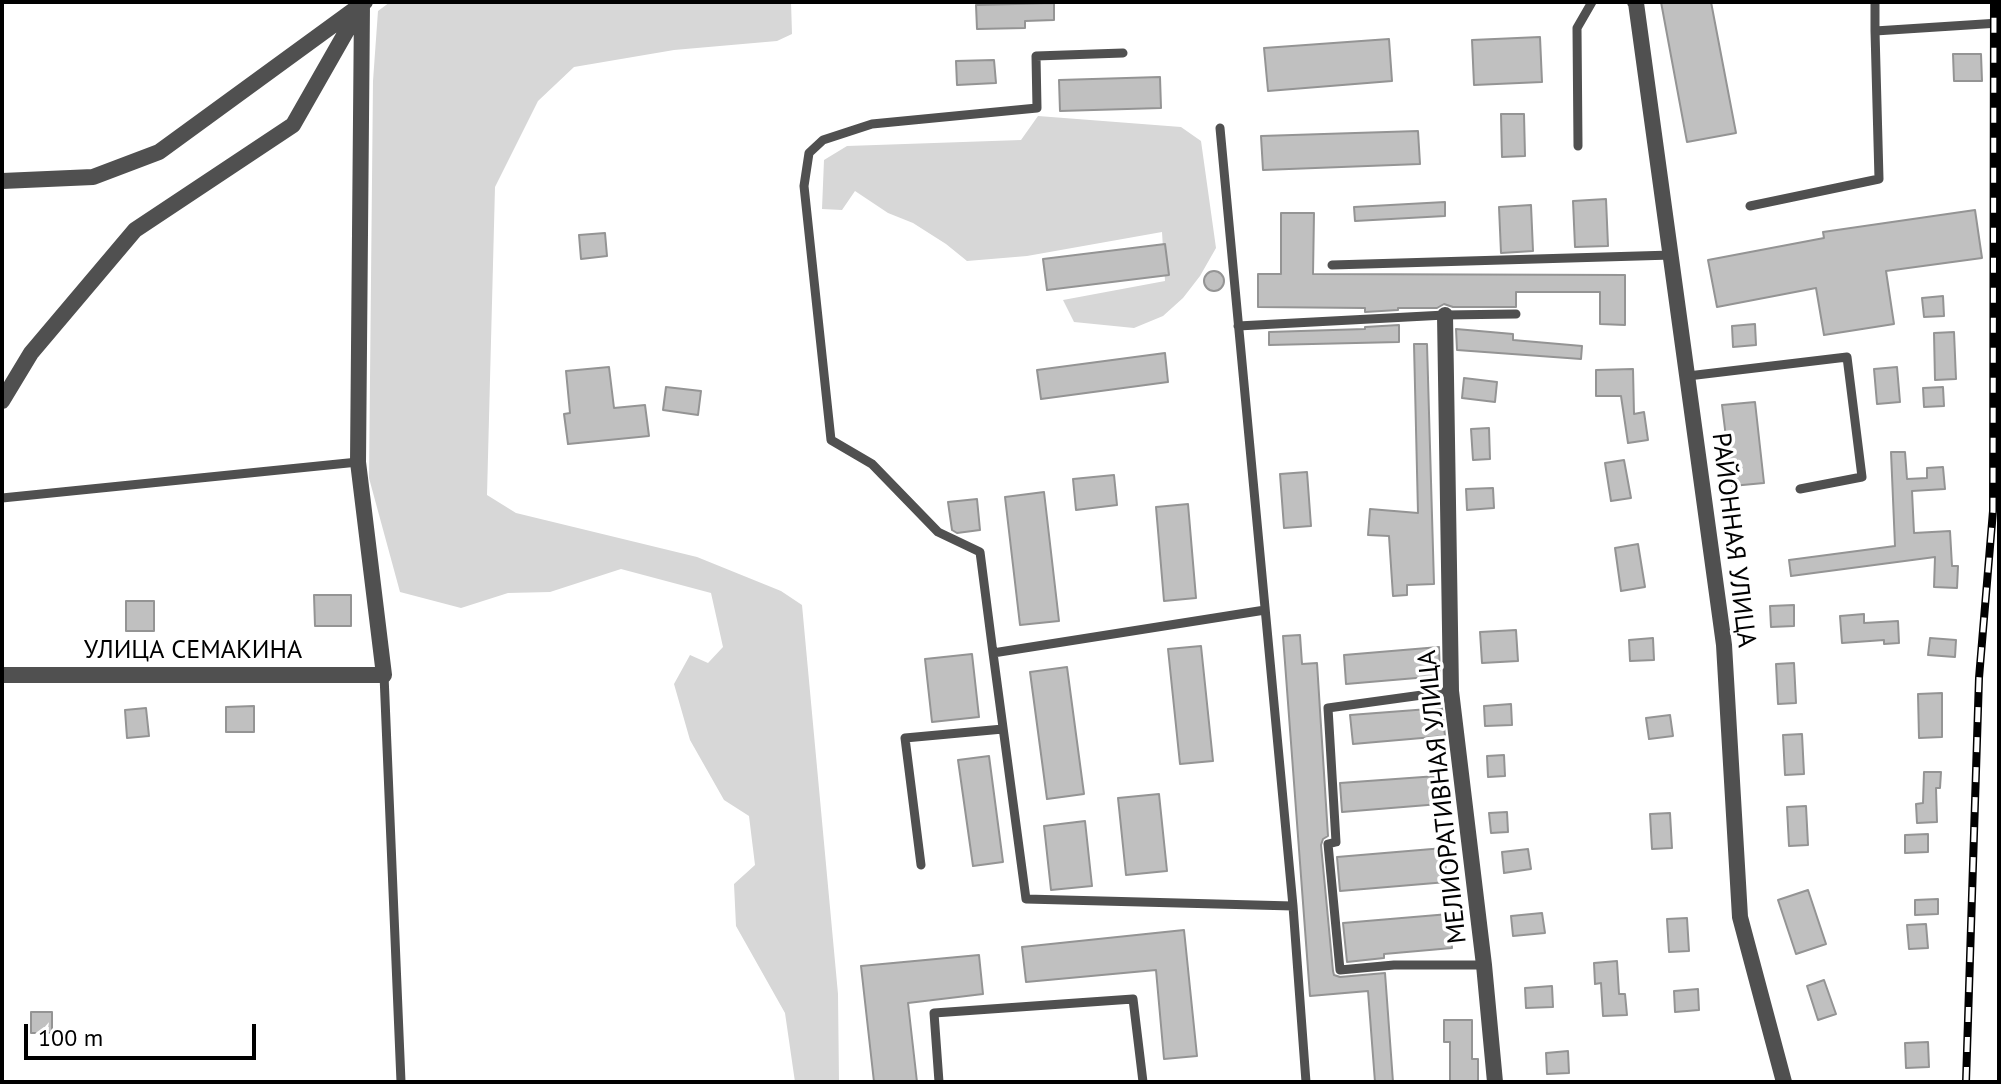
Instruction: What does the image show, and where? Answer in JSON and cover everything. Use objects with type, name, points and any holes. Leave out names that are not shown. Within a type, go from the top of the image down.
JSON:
[{"type":"street","name":"РАЙОННАЯ УЛИЦА","points":[[1635,2],[1724,645],[1740,917],[1784,1082]]},
{"type":"street","points":[[2,181],[93,177],[159,152],[363,3]]},
{"type":"street","points":[[2,401],[31,353],[135,230],[293,125],[363,3]]},
{"type":"street","points":[[363,3],[358,462],[384,675]]},
{"type":"street","name":"МЕЛИОРАТИВНАЯ УЛИЦА","points":[[1445,315],[1451,691],[1495,1082]]},
{"type":"street","name":"УЛИЦА СЕМАКИНА","points":[[2,675],[384,675]]},
{"type":"lane","points":[[1578,146],[1577,28],[1592,2]]},
{"type":"lane","points":[[1750,206],[1879,179],[1875,2]]},
{"type":"lane","points":[[1875,31],[1999,23]]},
{"type":"lane","points":[[1123,53],[1036,56],[1037,108],[872,124],[823,140],[809,153],[804,186],[831,440],[872,464],[938,532],[980,552],[1026,899],[1293,906]]},
{"type":"lane","points":[[1220,128],[1293,906],[1306,1082]]},
{"type":"lane","points":[[1332,265],[1672,255]]},
{"type":"lane","points":[[1238,326],[1516,314]]},
{"type":"lane","points":[[1688,376],[1847,357],[1862,477],[1800,489]]},
{"type":"lane","points":[[2,498],[358,462]]},
{"type":"lane","points":[[993,653],[1265,610]]},
{"type":"lane","points":[[384,675],[401,1082]]},
{"type":"lane","points":[[1451,691],[1328,708],[1336,842],[1328,844],[1340,970],[1394,965],[1484,965]]},
{"type":"lane","points":[[921,865],[905,738],[1003,729]]},
{"type":"lane","points":[[939,1082],[934,1013],[1133,999],[1143,1082]]},
{"type":"shaded area","points":[[390,2],[791,2],[792,34],[777,41],[674,50],[574,67],[538,101],[495,187],[487,495],[516,513],[697,557],[781,591],[802,605],[838,994],[839,1082],[795,1082],[785,1013],[736,926],[734,884],[755,865],[749,816],[724,800],[690,740],[674,684],[690,655],[708,663],[723,647],[711,593],[621,569],[550,592],[508,593],[461,608],[400,592],[369,478],[373,81],[378,11]]},
{"type":"shaded area","points":[[1038,116],[1181,127],[1201,141],[1216,248],[1183,298],[1163,316],[1134,328],[1074,322],[1063,300],[1165,281],[1162,232],[1027,256],[967,261],[913,223],[888,213],[855,191],[842,210],[822,209],[824,160],[847,146],[1021,140]]},
{"type":"building","points":[[1661,2],[1711,2],[1736,133],[1687,142]]},
{"type":"building","points":[[1054,3],[1054,20],[1025,21],[1025,28],[977,29],[976,5]]},
{"type":"building","points":[[1540,37],[1542,82],[1474,85],[1472,40]]},
{"type":"building","points":[[1389,39],[1392,81],[1268,91],[1264,48]]},
{"type":"building","points":[[1953,54],[1981,54],[1982,81],[1954,81]]},
{"type":"building","points":[[994,60],[996,83],[957,85],[956,61]]},
{"type":"building","points":[[1160,77],[1161,108],[1060,111],[1059,80]]},
{"type":"building","points":[[1501,114],[1524,114],[1525,156],[1502,157]]},
{"type":"building","points":[[1418,131],[1420,164],[1263,170],[1261,136]]},
{"type":"building","points":[[1606,199],[1608,246],[1575,247],[1573,201]]},
{"type":"building","points":[[1445,202],[1445,216],[1355,221],[1354,207]]},
{"type":"building","points":[[1531,205],[1533,251],[1501,253],[1499,207]]},
{"type":"building","points":[[1975,210],[1982,258],[1886,271],[1894,324],[1824,335],[1816,288],[1717,307],[1708,260],[1824,238],[1823,232]]},
{"type":"building","points":[[1281,213],[1314,213],[1313,274],[1625,275],[1625,325],[1600,324],[1600,292],[1516,292],[1516,307],[1453,307],[1444,304],[1437,308],[1365,312],[1365,308],[1258,307],[1258,274],[1281,274]]},
{"type":"building","points":[[605,233],[607,256],[581,259],[579,235]]},
{"type":"building","points":[[1165,244],[1169,275],[1047,290],[1043,259]]},
{"type":"building","points":[[1210,271],[1218,271],[1224,281],[1218,291],[1210,291],[1204,285],[1204,277]]},
{"type":"building","points":[[1943,296],[1944,316],[1924,317],[1922,298]]},
{"type":"building","points":[[1755,324],[1756,345],[1733,347],[1732,326]]},
{"type":"building","points":[[1399,325],[1399,342],[1269,345],[1269,332]]},
{"type":"building","points":[[1456,329],[1513,334],[1513,340],[1582,346],[1581,359],[1457,350]]},
{"type":"building","points":[[1954,332],[1956,379],[1935,380],[1934,333]]},
{"type":"building","points":[[1414,344],[1427,344],[1434,584],[1407,585],[1407,595],[1393,596],[1389,536],[1368,535],[1370,509],[1418,513]]},
{"type":"building","points":[[1165,353],[1168,382],[1041,399],[1037,370]]},
{"type":"building","points":[[609,367],[614,408],[645,405],[649,436],[568,444],[564,414],[570,413],[566,371]]},
{"type":"building","points":[[1897,367],[1900,402],[1877,404],[1874,369]]},
{"type":"building","points":[[1633,369],[1634,414],[1644,412],[1648,440],[1628,443],[1621,396],[1596,396],[1596,370]]},
{"type":"building","points":[[1464,378],[1497,382],[1495,402],[1462,398]]},
{"type":"building","points":[[666,387],[701,391],[698,415],[663,410]]},
{"type":"building","points":[[1943,387],[1944,406],[1924,407],[1923,388]]},
{"type":"building","points":[[1755,402],[1764,483],[1732,486],[1722,405]]},
{"type":"building","points":[[1489,428],[1490,459],[1473,460],[1471,429]]},
{"type":"building","points":[[1891,452],[1905,452],[1907,479],[1927,478],[1927,468],[1943,467],[1945,489],[1912,491],[1914,533],[1950,531],[1952,566],[1958,566],[1957,588],[1934,587],[1935,557],[1791,576],[1789,560],[1895,546]]},
{"type":"building","points":[[1624,460],[1631,498],[1611,501],[1605,463]]},
{"type":"building","points":[[1307,472],[1311,526],[1284,528],[1280,474]]},
{"type":"building","points":[[1114,475],[1117,505],[1076,510],[1073,479]]},
{"type":"building","points":[[1493,488],[1494,508],[1467,510],[1466,489]]},
{"type":"building","points":[[1044,492],[1059,621],[1020,625],[1005,497]]},
{"type":"building","points":[[977,499],[980,530],[957,533],[952,530],[948,502]]},
{"type":"building","points":[[1188,504],[1196,598],[1164,601],[1156,507]]},
{"type":"building","points":[[1638,544],[1645,587],[1621,591],[1615,548]]},
{"type":"building","points":[[314,595],[351,595],[351,626],[315,626]]},
{"type":"building","points":[[126,601],[154,601],[154,631],[126,631]]},
{"type":"building","points":[[1794,605],[1794,626],[1771,627],[1770,606]]},
{"type":"building","points":[[1864,614],[1864,623],[1898,621],[1899,643],[1884,644],[1884,640],[1842,643],[1840,616]]},
{"type":"building","points":[[1516,630],[1518,661],[1482,663],[1480,632]]},
{"type":"building","points":[[1300,635],[1302,664],[1317,663],[1328,836],[1321,845],[1333,971],[1340,977],[1385,973],[1393,1082],[1375,1082],[1368,991],[1310,996],[1283,636]]},
{"type":"building","points":[[1653,638],[1654,660],[1630,661],[1629,640]]},
{"type":"building","points":[[1930,638],[1956,640],[1955,657],[1928,655]]},
{"type":"building","points":[[1201,646],[1213,761],[1180,764],[1168,649]]},
{"type":"building","points":[[1439,647],[1440,676],[1346,684],[1344,655]]},
{"type":"building","points":[[972,654],[979,717],[932,722],[925,659]]},
{"type":"building","points":[[1794,663],[1796,703],[1778,704],[1776,664]]},
{"type":"building","points":[[1067,667],[1084,794],[1047,799],[1030,672]]},
{"type":"building","points":[[1942,693],[1942,737],[1919,738],[1918,694]]},
{"type":"building","points":[[1511,704],[1512,725],[1485,726],[1484,706]]},
{"type":"building","points":[[254,706],[254,732],[226,732],[226,707]]},
{"type":"building","points":[[146,708],[149,736],[127,738],[125,710]]},
{"type":"building","points":[[1442,708],[1445,736],[1353,744],[1350,715]]},
{"type":"building","points":[[1670,715],[1673,736],[1649,739],[1646,718]]},
{"type":"building","points":[[1802,734],[1804,774],[1785,775],[1783,735]]},
{"type":"building","points":[[1504,755],[1505,776],[1488,777],[1487,756]]},
{"type":"building","points":[[989,756],[1003,862],[973,866],[958,760]]},
{"type":"building","points":[[1924,772],[1941,772],[1940,788],[1936,788],[1937,822],[1917,823],[1916,804],[1923,803]]},
{"type":"building","points":[[1437,776],[1440,804],[1342,812],[1340,783]]},
{"type":"building","points":[[1159,794],[1167,871],[1126,875],[1118,798]]},
{"type":"building","points":[[1806,806],[1808,845],[1789,846],[1787,807]]},
{"type":"building","points":[[1507,812],[1508,832],[1491,833],[1489,813]]},
{"type":"building","points":[[1670,813],[1672,848],[1652,849],[1650,814]]},
{"type":"building","points":[[1085,821],[1092,886],[1051,890],[1044,826]]},
{"type":"building","points":[[1928,834],[1928,852],[1905,853],[1905,835]]},
{"type":"building","points":[[1444,848],[1447,882],[1340,891],[1337,857]]},
{"type":"building","points":[[1528,849],[1531,869],[1504,873],[1502,852]]},
{"type":"building","points":[[1808,890],[1826,944],[1796,954],[1778,900]]},
{"type":"building","points":[[1938,899],[1938,914],[1915,915],[1915,900]]},
{"type":"building","points":[[1542,913],[1545,933],[1513,936],[1511,916]]},
{"type":"building","points":[[1449,914],[1452,948],[1384,954],[1384,958],[1347,962],[1343,923]]},
{"type":"building","points":[[1687,918],[1689,951],[1669,952],[1667,919]]},
{"type":"building","points":[[1926,924],[1928,948],[1909,949],[1907,925]]},
{"type":"building","points":[[1184,930],[1197,1056],[1164,1059],[1156,970],[1026,982],[1022,947]]},
{"type":"building","points":[[979,955],[983,994],[908,1003],[917,1082],[874,1082],[861,966]]},
{"type":"building","points":[[1617,961],[1619,994],[1625,994],[1627,1015],[1603,1016],[1601,983],[1595,984],[1594,963]]},
{"type":"building","points":[[1824,980],[1836,1014],[1818,1020],[1807,986]]},
{"type":"building","points":[[1552,986],[1553,1007],[1526,1008],[1525,988]]},
{"type":"building","points":[[1698,989],[1699,1010],[1675,1012],[1674,991]]},
{"type":"building","points":[[31,1012],[52,1012],[52,1033],[31,1033]]},
{"type":"building","points":[[1444,1020],[1472,1020],[1472,1059],[1478,1059],[1478,1081],[1450,1081],[1450,1042],[1444,1042]]},
{"type":"building","points":[[1928,1042],[1929,1067],[1906,1068],[1905,1043]]},
{"type":"building","points":[[1568,1051],[1569,1073],[1547,1074],[1546,1053]]},
{"type":"railway","points":[[1966,1082],[1979,678],[1993,511],[1994,2]]}]
